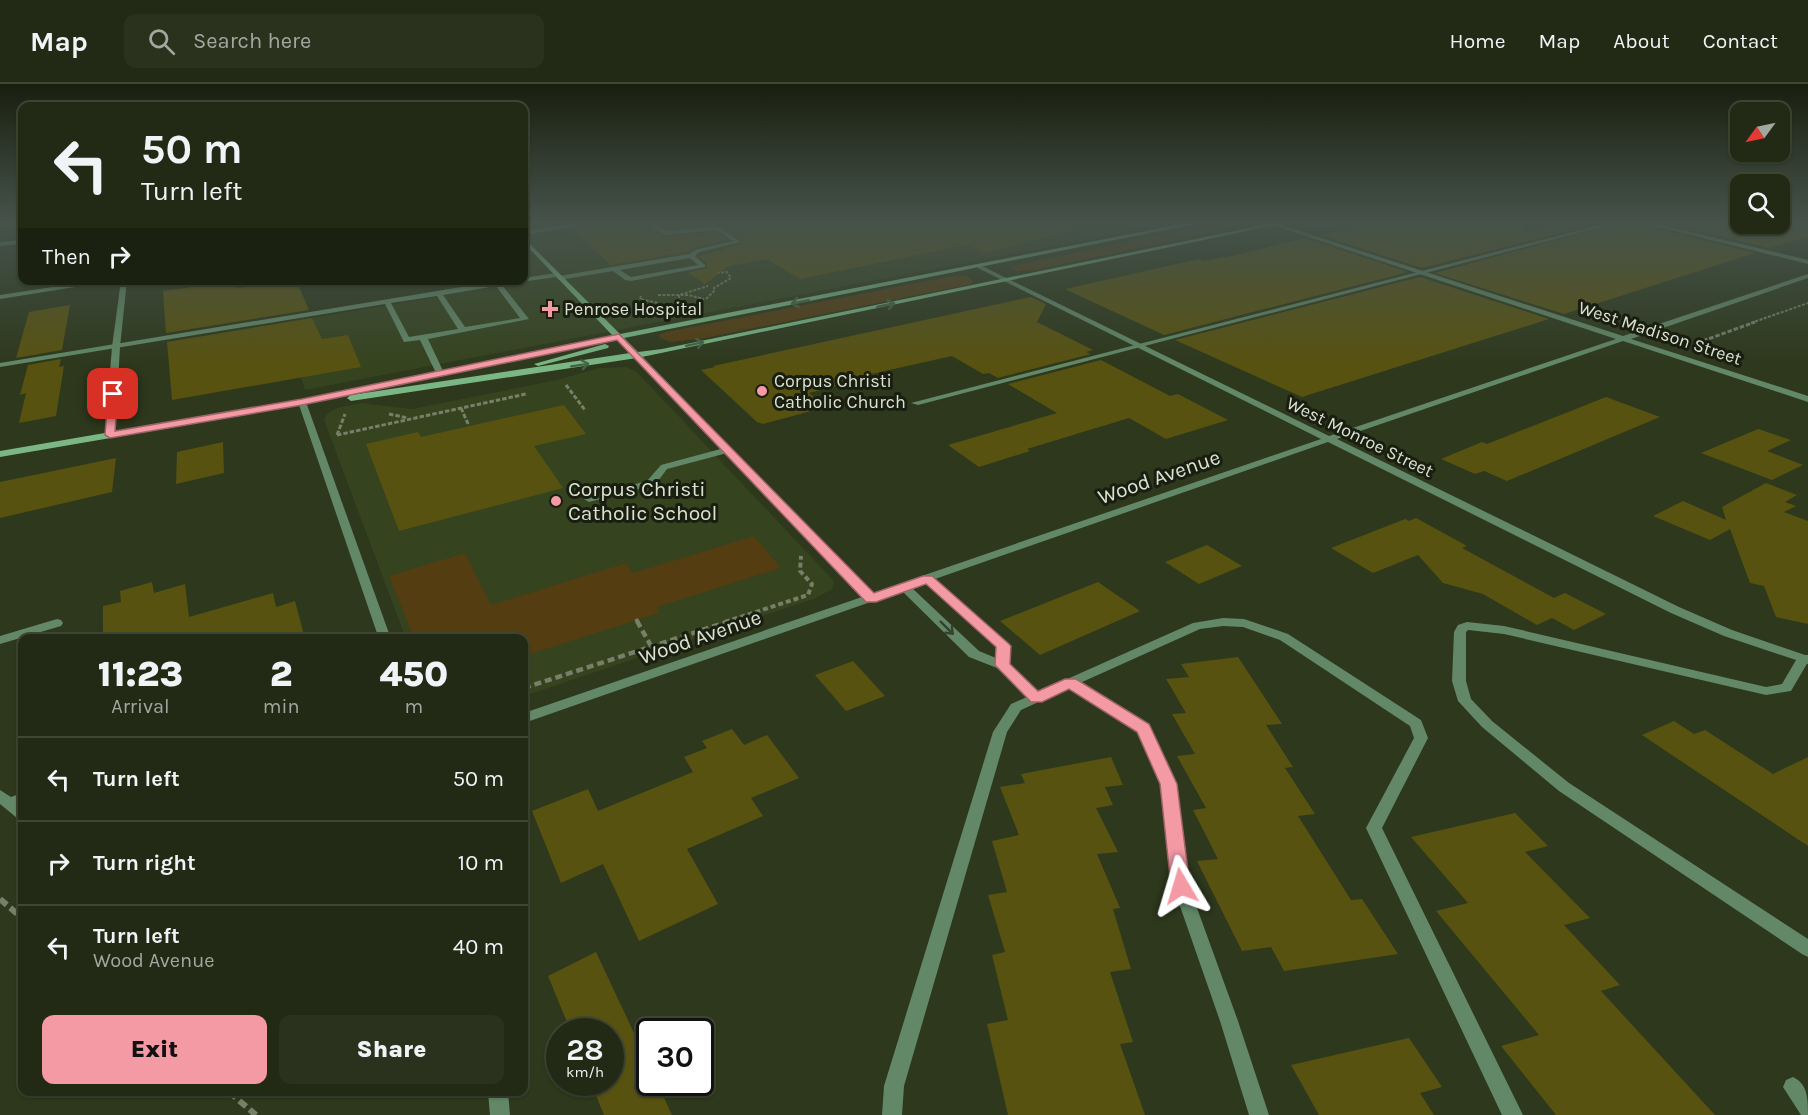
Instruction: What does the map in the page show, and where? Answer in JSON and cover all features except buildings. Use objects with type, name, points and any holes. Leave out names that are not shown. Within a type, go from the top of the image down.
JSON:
[{"type":"main road","points":[[551,269],[637,356]]},
{"type":"main road","points":[[0,454],[302,402],[619,337],[969,269]]},
{"type":"main road","points":[[302,402],[379,396],[637,356],[1061,269]]},
{"type":"main road","points":[[439,386],[584,353],[608,345],[619,337]]},
{"type":"street","points":[[528,279],[614,269]]},
{"type":"street","points":[[615,269],[627,279],[687,269]]},
{"type":"street","name":"West Monroe Street","points":[[985,269],[1675,610],[1728,633],[1806,659]]},
{"type":"street","name":"West Madison Street","points":[[1410,269],[1808,399]]},
{"type":"street","points":[[915,403],[1430,269]]},
{"type":"street","name":"Wood Avenue","points":[[528,717],[1327,439],[1808,276]]},
{"type":"street","points":[[0,297],[82,285]]},
{"type":"street","points":[[110,435],[116,347],[123,285]]},
{"type":"street","points":[[0,365],[492,285]]},
{"type":"street","points":[[387,302],[407,340],[525,319],[499,285]]},
{"type":"street","points":[[439,294],[463,330]]},
{"type":"street","points":[[423,338],[440,373]]},
{"type":"street","points":[[637,356],[871,599]]},
{"type":"street","points":[[302,402],[383,634]]},
{"type":"street","points":[[589,500],[651,483],[664,467],[728,450]]},
{"type":"street","points":[[928,579],[1003,646],[1002,665]]},
{"type":"street","points":[[905,587],[974,654],[1002,665],[1036,698]]},
{"type":"street","points":[[892,1115],[894,1086],[1000,732],[1016,707],[1197,626],[1222,622],[1244,623],[1284,637],[1416,723],[1421,738],[1374,828],[1513,1115]]},
{"type":"street","points":[[20,634],[57,623]]},
{"type":"street","points":[[1806,659],[1786,688],[1766,691],[1504,630],[1467,626],[1460,632],[1459,681],[1465,701],[1487,724],[1564,787],[1808,950]]},
{"type":"street","points":[[0,640],[18,635]]},
{"type":"street","points":[[1070,683],[1143,728],[1157,756],[1168,784],[1181,886],[1229,1021],[1259,1115]]},
{"type":"street","points":[[1793,1087],[1808,1108]]},
{"type":"street","points":[[498,1096],[500,1115]]},
{"type":"path","points":[[674,305],[679,302],[679,295],[708,285]]},
{"type":"path","points":[[641,295],[640,299],[658,303],[670,313]]},
{"type":"path","points":[[1669,353],[1808,303]]},
{"type":"path","points":[[556,387],[576,383]]},
{"type":"path","points":[[566,385],[585,410]]},
{"type":"path","points":[[345,412],[338,435],[535,392]]},
{"type":"path","points":[[461,408],[470,426]]},
{"type":"path","points":[[528,687],[808,595],[812,584],[800,571],[801,554]]},
{"type":"path","points":[[636,619],[651,646]]},
{"type":"path","points":[[0,898],[18,914]]},
{"type":"path","points":[[234,1096],[256,1115]]},
{"type":"shaded area","points":[[528,269],[933,269],[305,390],[282,323],[448,295],[442,285],[528,285]]},
{"type":"shaded area","points":[[1013,269],[1039,269],[1030,271]]},
{"type":"shaded area","points":[[953,276],[967,276],[973,281],[971,284],[705,338],[671,342],[660,338],[659,335],[666,332]]},
{"type":"shaded area","name":"Corpus Christi Catholic School","points":[[626,367],[637,372],[834,581],[832,589],[816,598],[528,695],[528,634],[404,634],[324,420],[327,414],[337,408],[361,403],[412,409],[557,380],[599,368]]},
{"type":"shaded area","points":[[754,536],[781,568],[657,607],[659,613],[528,655],[528,634],[412,634],[389,576],[465,553],[491,605],[626,563],[633,573]]},
{"type":"place","name":"Penrose Hospital","points":[[550,309]]},
{"type":"place","name":"Corpus Christi Catholic Church","points":[[762,391]]},
{"type":"place","name":"Corpus Christi Catholic School","points":[[556,501]]},
{"type":"route","points":[[113,394],[110,435],[302,402],[619,337],[871,599],[928,579],[1003,646],[1002,665],[1036,698],[1070,683],[1143,728],[1168,784],[1181,886]]}]
